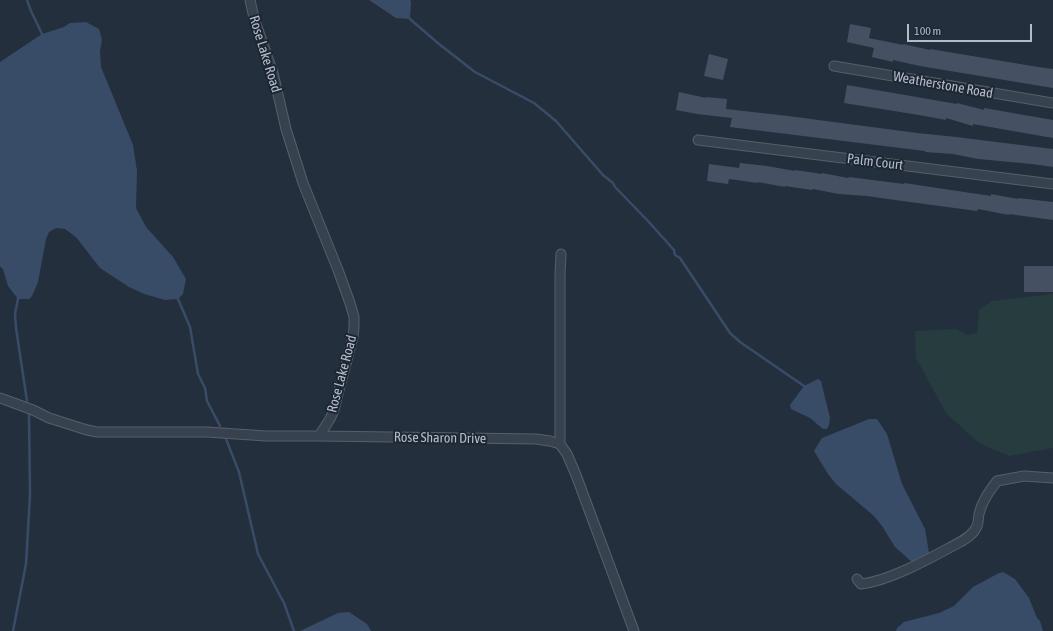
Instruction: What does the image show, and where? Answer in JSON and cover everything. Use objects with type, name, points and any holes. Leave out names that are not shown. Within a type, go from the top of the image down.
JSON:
[{"type":"street","name":"Rose Lake Road","points":[[250,0],[254,18],[273,73],[286,129],[303,182],[338,270],[354,317],[353,337],[334,410],[330,420],[319,436]]},
{"type":"street","name":"Weatherstone Road","points":[[834,66],[1053,103]]},
{"type":"street","name":"Palm Court","points":[[698,140],[1053,184]]},
{"type":"street","points":[[561,254],[560,444],[567,454],[576,475],[634,631]]},
{"type":"street","points":[[0,398],[33,410],[49,418],[97,432],[207,432],[266,436],[319,436]]},
{"type":"street","name":"Rose Sharon Drive","points":[[319,436],[536,439],[560,444]]},
{"type":"street","points":[[857,578],[861,584],[892,576],[928,560],[964,540],[974,532],[977,527],[979,513],[986,496],[997,482],[1024,476],[1053,478]]},
{"type":"green space","points":[[1053,294],[1053,448],[1009,456],[979,443],[946,413],[916,358],[915,331],[956,329],[966,335],[977,333],[979,310],[992,301]]},
{"type":"water","points":[[369,0],[410,0],[410,19],[396,18]]},
{"type":"water","points":[[86,22],[99,29],[102,40],[100,51],[101,67],[133,145],[137,171],[136,208],[146,227],[173,257],[186,279],[183,294],[178,299],[165,300],[144,294],[129,287],[100,268],[76,237],[65,229],[56,228],[49,232],[46,239],[38,282],[32,296],[29,299],[18,299],[8,286],[3,269],[0,266],[0,62],[42,34],[64,27],[70,23]]},
{"type":"water","points":[[818,379],[821,381],[830,418],[827,429],[823,429],[810,418],[791,409],[790,405],[804,386]]},
{"type":"water","points":[[869,419],[877,419],[887,434],[902,484],[925,529],[929,553],[912,562],[895,547],[874,516],[836,484],[814,451],[822,438]]},
{"type":"water","points":[[1003,572],[1015,579],[1029,598],[1043,631],[896,631],[897,628],[904,622],[939,613],[954,606],[973,587]]},
{"type":"water","points":[[349,612],[367,624],[371,631],[300,631],[338,613]]},
{"type":"building","points":[[850,24],[871,28],[869,38],[930,50],[1053,69],[1053,88],[920,66],[893,60],[893,62],[872,57],[874,48],[847,42]]},
{"type":"building","points":[[709,54],[728,59],[723,80],[704,76]]},
{"type":"building","points":[[847,85],[957,103],[984,110],[984,108],[1053,120],[1053,138],[973,124],[973,126],[946,118],[946,120],[844,103]]},
{"type":"building","points":[[679,92],[706,98],[727,99],[726,109],[1053,149],[1053,167],[978,159],[953,154],[925,152],[730,127],[732,118],[676,110]]},
{"type":"building","points":[[740,163],[795,171],[822,173],[848,178],[904,183],[991,196],[991,194],[1018,199],[1053,202],[1053,220],[1009,215],[978,209],[977,211],[867,196],[839,194],[758,182],[729,179],[728,184],[707,181],[709,164],[739,168]]},
{"type":"building","points":[[1024,266],[1053,266],[1053,292],[1024,292]]},
{"type":"waterway","points":[[27,0],[42,34]]},
{"type":"waterway","points":[[410,19],[475,72],[534,103],[556,121],[603,175],[613,183],[615,187],[674,250],[675,255],[680,258],[730,333],[740,342],[804,386]]},
{"type":"waterway","points":[[18,299],[15,314],[16,328],[27,401]]},
{"type":"waterway","points":[[178,299],[190,327],[198,374],[205,388],[207,401],[220,426]]},
{"type":"waterway","points":[[13,631],[26,564],[30,495],[29,414]]},
{"type":"waterway","points":[[226,439],[239,472],[258,554],[284,603],[294,631]]}]
